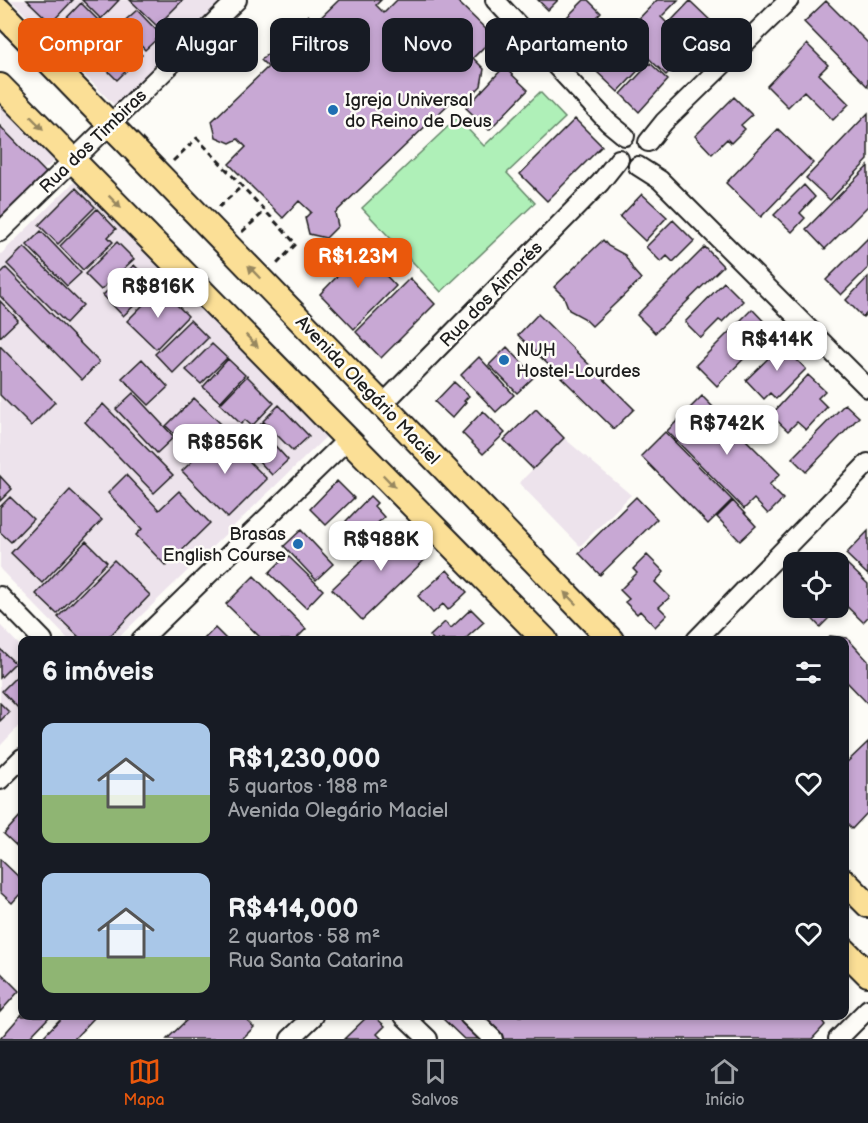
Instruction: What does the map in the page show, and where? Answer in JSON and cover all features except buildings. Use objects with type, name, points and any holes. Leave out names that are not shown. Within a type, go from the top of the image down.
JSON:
[{"type":"main road","name":"Avenida Olegário Maciel","points":[[0,11],[607,636]]},
{"type":"main road","points":[[0,86],[541,636]]},
{"type":"main road","points":[[849,886],[868,905]]},
{"type":"main road","points":[[849,955],[868,974]]},
{"type":"street","name":"Rua dos Timbiras","points":[[0,232],[237,0]]},
{"type":"street","points":[[495,0],[660,180],[868,388]]},
{"type":"street","name":"Rua dos Aimorés","points":[[382,405],[600,183],[789,0]]},
{"type":"street","points":[[145,636],[348,439]]},
{"type":"street","points":[[700,636],[868,463]]},
{"type":"street","points":[[0,596],[39,636]]},
{"type":"street","points":[[0,780],[18,762]]},
{"type":"street","points":[[838,1039],[868,1009]]},
{"type":"street","points":[[290,1039],[310,1020]]},
{"type":"street","points":[[408,1020],[428,1039]]},
{"type":"street","points":[[463,1020],[482,1039]]},
{"type":"street","points":[[473,1020],[493,1039]]},
{"type":"path","points":[[180,154],[197,138],[242,186],[296,244],[280,261]]},
{"type":"path","points":[[224,203],[242,186]]},
{"type":"path","points":[[248,227],[265,211]]},
{"type":"shaded area","points":[[11,0],[229,0],[210,18],[155,18],[155,71],[117,108],[82,72],[143,72],[143,18],[29,18]]},
{"type":"shaded area","points":[[0,96],[60,156],[0,208]]},
{"type":"shaded area","points":[[77,179],[331,432],[120,636],[65,636],[0,569],[0,255]]},
{"type":"shaded area","points":[[564,438],[631,495],[580,546],[519,483]]},
{"type":"shaded area","points":[[0,625],[18,644],[18,727],[0,746]]},
{"type":"green space","points":[[540,92],[565,118],[507,173],[535,203],[441,292],[362,208],[457,118],[484,146]]},
{"type":"place","name":"Igreja Universal do Reino de Deus","points":[[333,110]]},
{"type":"place","name":"NUH Hostel-Lourdes","points":[[504,360]]},
{"type":"place","name":"Brasas English Course","points":[[298,544]]}]
